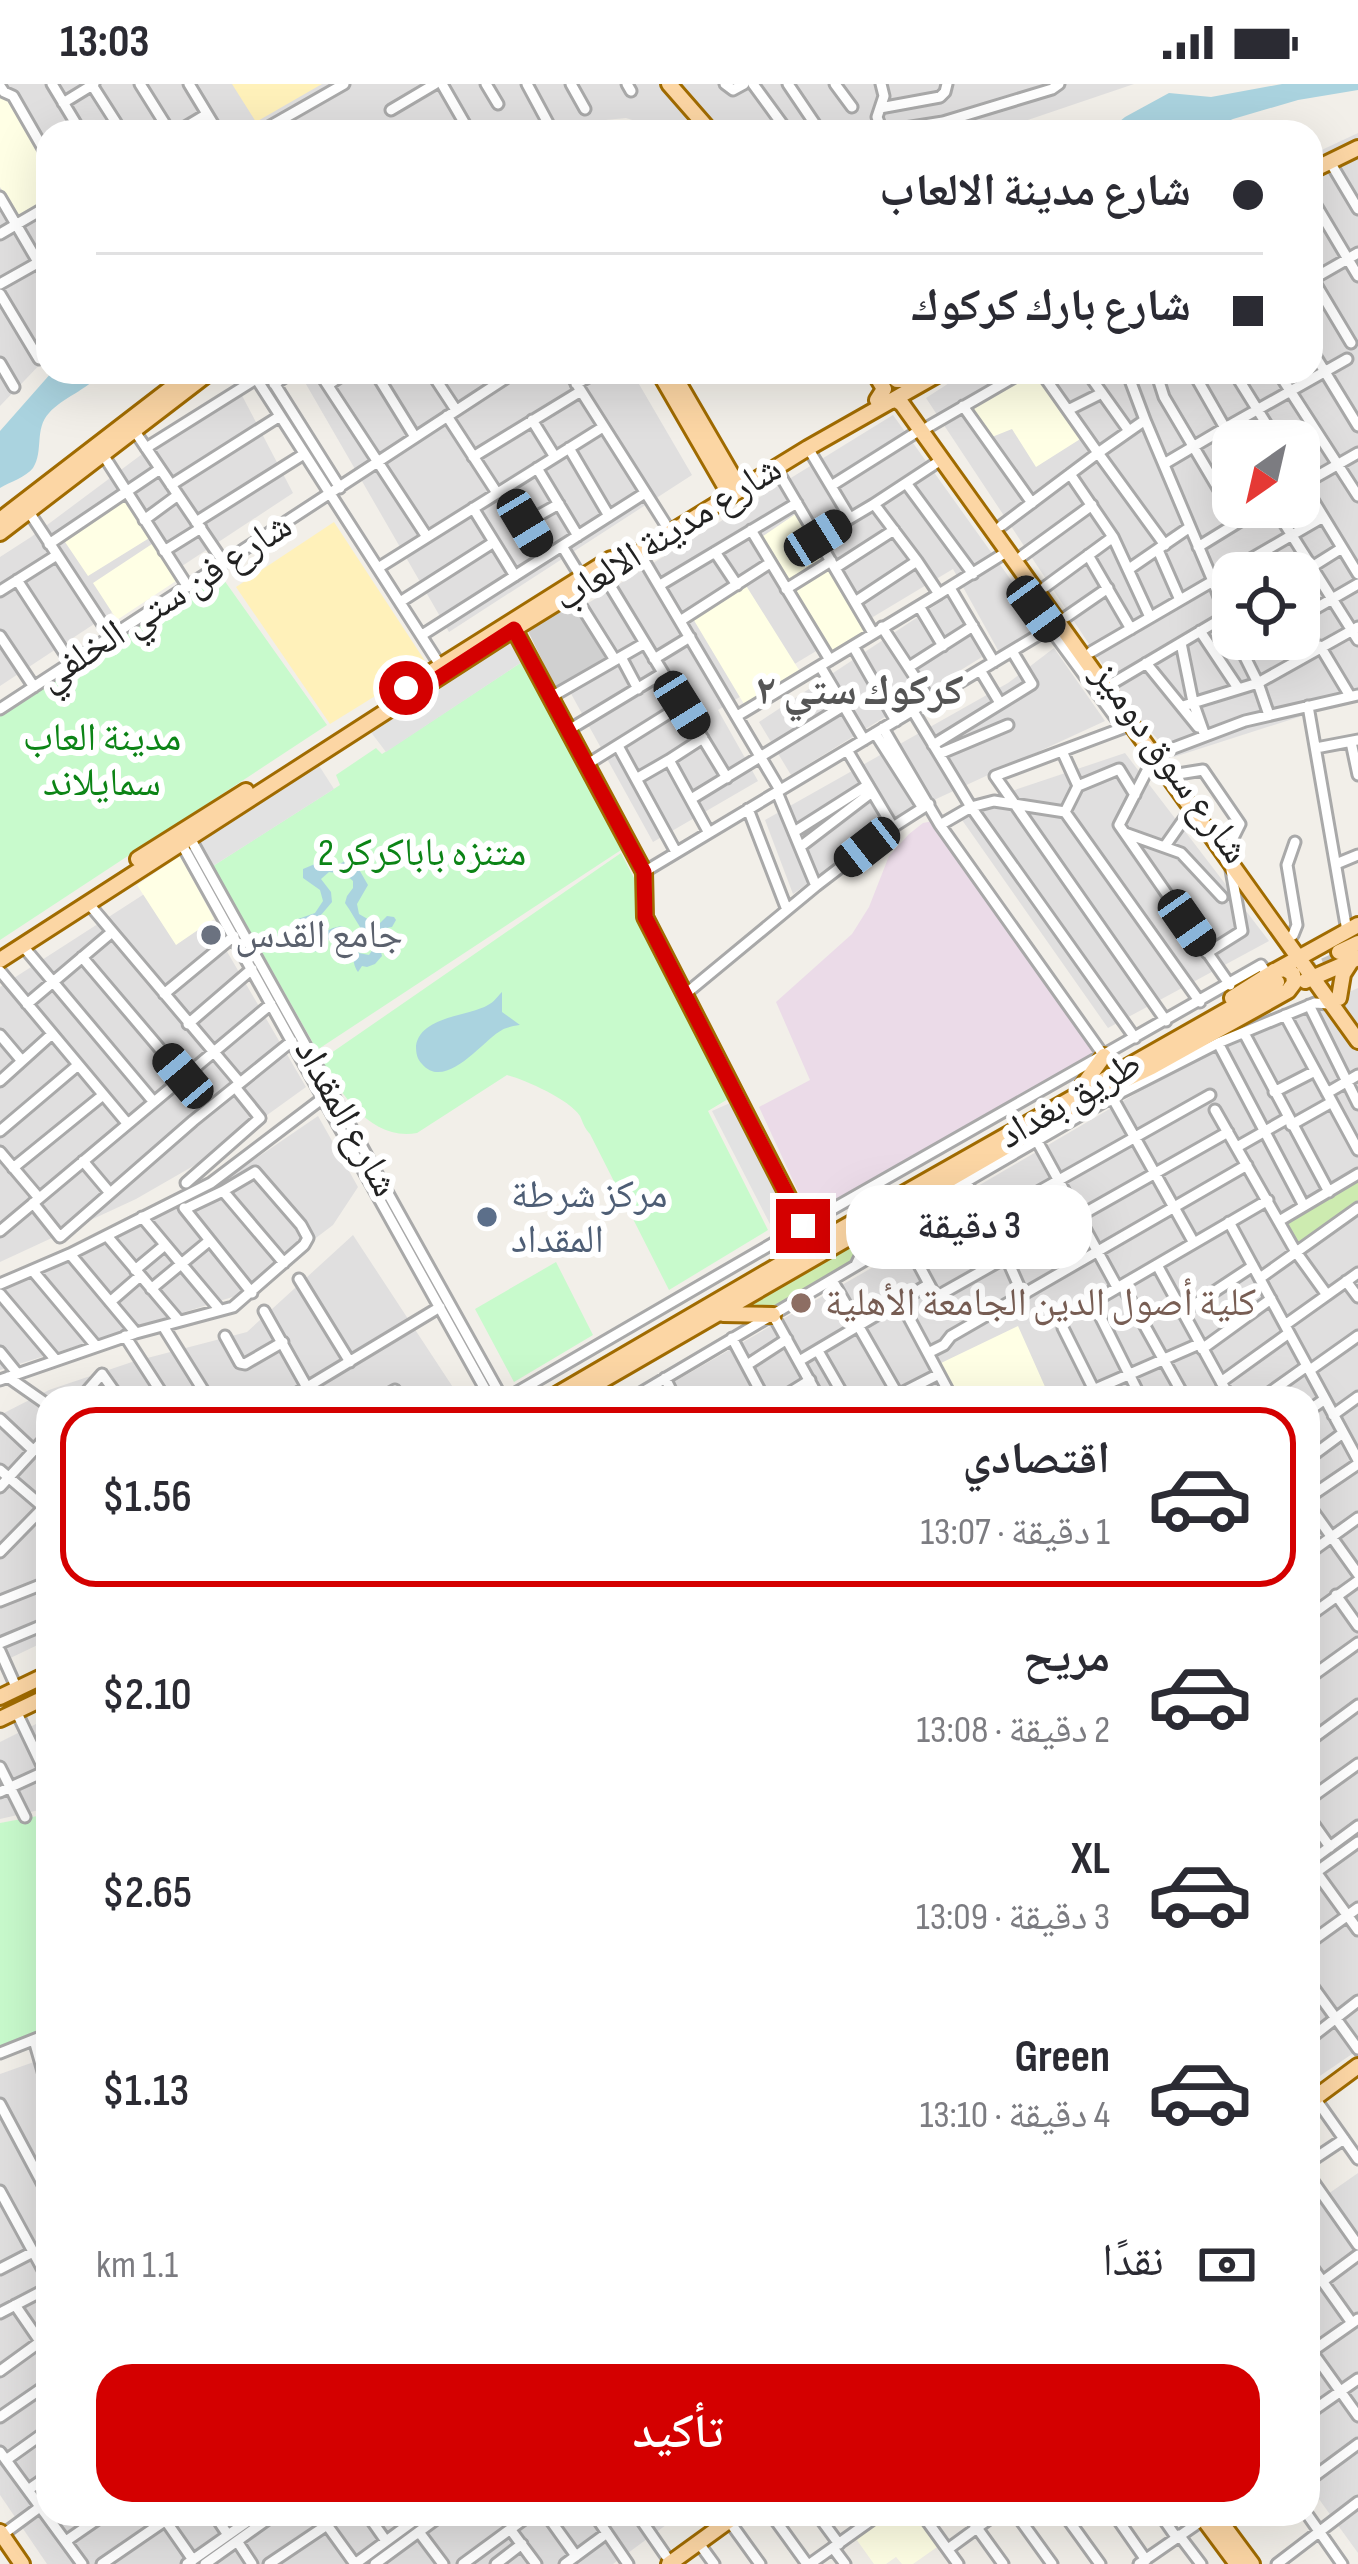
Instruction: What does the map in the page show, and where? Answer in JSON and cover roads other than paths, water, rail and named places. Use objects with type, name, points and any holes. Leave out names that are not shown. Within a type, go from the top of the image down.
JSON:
[{"type":"main road","points":[[669,84],[701,120]]},
{"type":"main road","points":[[681,84],[702,120]]},
{"type":"main road","points":[[1323,155],[1358,139]]},
{"type":"main road","points":[[1323,165],[1358,148]]},
{"type":"main road","points":[[0,532],[134,430],[181,384]]},
{"type":"main road","points":[[0,520],[189,384]]},
{"type":"main road","points":[[672,384],[734,489]]},
{"type":"main road","points":[[881,384],[882,401],[899,401],[910,408]]},
{"type":"main road","name":"شارع مدينة الالعاب","points":[[0,949],[514,629],[581,577],[666,525],[776,468],[909,384]]},
{"type":"main road","points":[[910,408],[914,384]]},
{"type":"main road","name":"شارع مدينة الالعاب","points":[[0,960],[409,692],[440,665],[572,593],[882,401]]},
{"type":"main road","name":"شارع سوق دوميز","points":[[910,408],[1015,554],[1127,726],[1178,774],[1336,1002]]},
{"type":"main road","name":"شارع سوق دوميز","points":[[924,429],[941,460],[1001,526],[1015,554],[1045,587],[1113,683],[1192,809],[1229,853]]},
{"type":"main road","points":[[514,629],[644,872],[645,917],[806,1224]]},
{"type":"main road","points":[[644,902],[816,1244]]},
{"type":"main road","points":[[1106,1089],[1189,1052],[1305,958],[1347,948]]},
{"type":"main road","points":[[1275,986],[1305,958],[1347,948]]},
{"type":"main road","points":[[1347,948],[1336,1002],[1358,1040]]},
{"type":"main road","points":[[1275,986],[1289,953],[1305,958]]},
{"type":"main road","points":[[1275,986],[1309,989],[1336,1002],[1358,1024]]},
{"type":"main road","name":"طريق بغداد","points":[[574,1386],[883,1224],[1035,1136],[1275,986]]},
{"type":"main road","points":[[1077,1095],[1104,1056]]},
{"type":"main road","name":"طريق بغداد","points":[[598,1386],[816,1244],[1077,1095],[1106,1089]]},
{"type":"main road","points":[[718,1314],[772,1315]]},
{"type":"main road","points":[[0,1697],[36,1680]]},
{"type":"main road","points":[[0,1719],[8,1710],[36,1699]]},
{"type":"main road","points":[[1320,2089],[1358,2053]]},
{"type":"main road","points":[[1320,2091],[1358,2066]]},
{"type":"main road","points":[[664,2561],[715,2526]]},
{"type":"main road","points":[[664,2561],[718,2526]]},
{"type":"main road","points":[[1212,2526],[1237,2564]]},
{"type":"main road","points":[[1216,2526],[1252,2564]]},
{"type":"street","points":[[2,89],[18,84]]},
{"type":"street","points":[[52,84],[74,120]]},
{"type":"street","points":[[140,84],[166,120]]},
{"type":"street","points":[[189,84],[211,120]]},
{"type":"street","points":[[281,120],[344,84]]},
{"type":"street","points":[[391,110],[439,84],[462,120]]},
{"type":"street","points":[[486,84],[497,104]]},
{"type":"street","points":[[527,84],[546,120]]},
{"type":"street","points":[[571,84],[585,109]]},
{"type":"street","points":[[724,84],[733,90],[748,84],[778,120]]},
{"type":"street","points":[[788,84],[812,120]]},
{"type":"street","points":[[835,84],[852,107]]},
{"type":"street","points":[[878,120],[884,96],[881,84]]},
{"type":"street","points":[[922,84],[922,100]]},
{"type":"street","points":[[880,108],[942,96],[947,84]]},
{"type":"street","points":[[950,120],[1060,84]]},
{"type":"street","points":[[63,103],[93,85],[115,120]]},
{"type":"street","points":[[2,89],[13,97],[36,137]]},
{"type":"street","points":[[197,120],[208,114]]},
{"type":"street","points":[[1330,162],[1358,208]]},
{"type":"street","points":[[0,197],[36,250]]},
{"type":"street","points":[[0,234],[36,213]]},
{"type":"street","points":[[1323,214],[1353,256],[1358,276]]},
{"type":"street","points":[[1323,272],[1353,256]]},
{"type":"street","points":[[36,264],[0,289],[36,354]]},
{"type":"street","points":[[1323,294],[1355,342],[1346,348],[1352,362],[1325,372]]},
{"type":"street","points":[[0,363],[14,387]]},
{"type":"street","points":[[1323,369],[1358,426]]},
{"type":"street","points":[[146,448],[243,384]]},
{"type":"street","points":[[263,384],[440,665]]},
{"type":"street","points":[[274,384],[340,488]]},
{"type":"street","points":[[383,384],[415,437]]},
{"type":"street","points":[[437,384],[473,457],[546,556]]},
{"type":"street","name":"شارع فن ستي الخلفي","points":[[0,709],[497,384]]},
{"type":"street","points":[[576,384],[666,525]]},
{"type":"street","points":[[473,457],[583,384]]},
{"type":"street","points":[[831,486],[1002,384]]},
{"type":"street","points":[[1050,384],[1161,548],[1180,600]]},
{"type":"street","points":[[1095,384],[1129,431]]},
{"type":"street","points":[[1068,410],[1119,384]]},
{"type":"street","points":[[1132,384],[1212,579]]},
{"type":"street","points":[[1160,384],[1212,478]]},
{"type":"street","points":[[1200,384],[1220,420]]},
{"type":"street","points":[[1242,384],[1264,420]]},
{"type":"street","points":[[1285,384],[1358,496]]},
{"type":"street","points":[[1240,420],[1304,384]]},
{"type":"street","points":[[328,385],[427,537]]},
{"type":"street","points":[[1001,526],[1129,431],[1164,397]]},
{"type":"street","points":[[963,406],[1032,502]]},
{"type":"street","points":[[144,520],[175,490],[280,416]]},
{"type":"street","points":[[532,420],[555,457]]},
{"type":"street","points":[[378,568],[603,427]]},
{"type":"street","points":[[134,430],[224,563]]},
{"type":"street","points":[[1164,464],[1212,436]]},
{"type":"street","points":[[569,448],[609,516]]},
{"type":"street","points":[[808,448],[850,518]]},
{"type":"street","points":[[102,453],[188,586]]},
{"type":"street","points":[[1320,473],[1358,453]]},
{"type":"street","points":[[164,551],[304,454]]},
{"type":"street","points":[[818,538],[941,460]]},
{"type":"street","points":[[537,468],[578,536]]},
{"type":"street","points":[[776,468],[854,602],[909,667],[930,700]]},
{"type":"street","points":[[50,544],[160,469]]},
{"type":"street","points":[[1070,474],[1114,537],[1150,617]]},
{"type":"street","points":[[906,483],[973,574]]},
{"type":"street","points":[[422,635],[645,493]]},
{"type":"street","points":[[660,585],[797,503]]},
{"type":"street","points":[[525,523],[559,504]]},
{"type":"street","points":[[874,504],[939,594]]},
{"type":"street","points":[[736,716],[1092,505]]},
{"type":"street","points":[[473,508],[515,576]]},
{"type":"street","points":[[29,512],[111,637]]},
{"type":"street","points":[[1320,512],[1358,574]]},
{"type":"street","points":[[1262,552],[1323,517]]},
{"type":"street","points":[[1129,569],[1190,527]]},
{"type":"street","points":[[1198,547],[1230,528]]},
{"type":"street","points":[[1287,528],[1301,552]]},
{"type":"street","points":[[751,530],[865,740]]},
{"type":"street","points":[[786,589],[894,530]]},
{"type":"street","points":[[1045,587],[1114,537]]},
{"type":"street","points":[[400,602],[494,542]]},
{"type":"street","points":[[562,546],[581,577]]},
{"type":"street","points":[[1320,562],[1342,548]]},
{"type":"street","points":[[640,552],[778,791],[816,886]]},
{"type":"street","points":[[715,552],[737,584]]},
{"type":"street","points":[[0,591],[57,555]]},
{"type":"street","points":[[1088,555],[1131,628]]},
{"type":"street","points":[[854,602],[917,561]]},
{"type":"street","points":[[680,621],[770,563]]},
{"type":"street","points":[[603,574],[727,778]]},
{"type":"street","points":[[17,580],[71,662]]},
{"type":"street","points":[[1091,652],[1212,582]]},
{"type":"street","points":[[1230,985],[1119,825],[1154,748],[1354,696],[1320,646],[1356,632],[1320,583]]},
{"type":"street","points":[[1320,605],[1358,584]]},
{"type":"street","points":[[950,588],[994,662]]},
{"type":"street","points":[[1066,617],[1108,588]]},
{"type":"street","points":[[1021,589],[1127,726],[995,776],[1166,1021]]},
{"type":"street","points":[[572,593],[638,688]]},
{"type":"street","points":[[919,606],[943,646]]},
{"type":"street","points":[[1113,683],[1212,624]]},
{"type":"street","points":[[909,667],[973,626]]},
{"type":"street","points":[[644,872],[1050,628]]},
{"type":"street","points":[[1200,631],[1238,688]]},
{"type":"street","points":[[654,659],[690,637]]},
{"type":"street","points":[[550,698],[645,643]]},
{"type":"street","points":[[1181,643],[1188,704]]},
{"type":"street","points":[[2,644],[34,687]]},
{"type":"street","points":[[853,646],[896,721]]},
{"type":"street","points":[[936,750],[1032,685],[1012,651]]},
{"type":"street","points":[[1246,660],[1270,715]]},
{"type":"street","points":[[1188,704],[1258,683],[1297,660]]},
{"type":"street","points":[[1146,663],[1188,704],[1205,736]]},
{"type":"street","points":[[980,670],[1000,703]]},
{"type":"street","points":[[567,731],[663,673]]},
{"type":"street","points":[[586,765],[682,705]]},
{"type":"street","points":[[691,799],[844,705]]},
{"type":"street","points":[[1308,706],[1347,948]]},
{"type":"street","points":[[913,710],[971,807],[1136,1038]]},
{"type":"street","points":[[936,750],[1008,724]]},
{"type":"street","points":[[879,731],[1104,1056]]},
{"type":"street","points":[[636,779],[703,738]]},
{"type":"street","points":[[1316,748],[1354,741],[1358,775]]},
{"type":"street","points":[[618,746],[676,852]]},
{"type":"street","points":[[847,750],[892,827]]},
{"type":"street","points":[[1062,751],[1078,786]]},
{"type":"street","points":[[669,760],[709,832]]},
{"type":"street","points":[[1065,812],[1078,786],[1119,769],[1135,795]]},
{"type":"street","points":[[1178,774],[1203,770],[1240,824],[1229,853],[1242,931],[1208,953]]},
{"type":"street","points":[[794,832],[870,789]]},
{"type":"street","points":[[800,847],[870,789]]},
{"type":"street","points":[[940,825],[971,807],[994,801],[1065,812],[1199,1002]]},
{"type":"street","points":[[689,991],[892,827],[928,808]]},
{"type":"street","points":[[748,809],[787,910]]},
{"type":"street","points":[[1165,847],[1192,809]]},
{"type":"street","points":[[1125,833],[1185,857],[1222,897]]},
{"type":"street","name":"شارع المقداد","points":[[186,840],[234,936],[323,1098],[342,1121],[483,1386]]},
{"type":"street","name":"شارع المقداد","points":[[186,840],[496,1386]]},
{"type":"street","points":[[1295,842],[1287,865],[1305,958]]},
{"type":"street","points":[[1336,864],[1358,855]]},
{"type":"street","points":[[88,903],[260,1116],[186,1183]]},
{"type":"street","points":[[27,1004],[112,932]]},
{"type":"street","points":[[164,994],[234,936]]},
{"type":"street","points":[[22,945],[153,1101]]},
{"type":"street","points":[[82,957],[183,1076]]},
{"type":"street","points":[[524,1386],[1261,965],[1275,986]]},
{"type":"street","points":[[188,1024],[252,969]]},
{"type":"street","points":[[0,971],[127,1123]]},
{"type":"street","points":[[1189,1052],[1309,1005],[1336,1002],[1343,991],[1356,985]]},
{"type":"street","points":[[0,1231],[271,1004]]},
{"type":"street","points":[[1309,1005],[1358,1104]]},
{"type":"street","points":[[1285,1015],[1358,1150]]},
{"type":"street","points":[[1244,1033],[1329,1192]]},
{"type":"street","points":[[0,1081],[52,1034]]},
{"type":"street","points":[[0,1035],[22,1061]]},
{"type":"street","points":[[0,1152],[60,1237],[292,1041]]},
{"type":"street","points":[[1218,1042],[1304,1206]]},
{"type":"street","points":[[0,1131],[78,1065]]},
{"type":"street","points":[[1274,1092],[1315,1071]]},
{"type":"street","points":[[1237,1147],[1330,1098],[1358,1075]]},
{"type":"street","points":[[1106,1089],[1194,1243]]},
{"type":"street","points":[[13,1168],[104,1095]]},
{"type":"street","points":[[917,1260],[1210,1095]]},
{"type":"street","points":[[181,1204],[323,1098]]},
{"type":"street","points":[[1215,1110],[1296,1252],[1327,1295]]},
{"type":"street","points":[[883,1224],[917,1260],[936,1297],[1228,1132]]},
{"type":"street","points":[[856,1265],[883,1224],[1035,1136],[1178,1386]]},
{"type":"street","points":[[82,1161],[110,1193]]},
{"type":"street","points":[[928,1353],[1247,1165]]},
{"type":"street","points":[[0,1284],[142,1216],[223,1191],[252,1172],[260,1175],[307,1234],[307,1242],[233,1306],[8,1377]]},
{"type":"street","points":[[1279,1221],[1358,1174]]},
{"type":"street","points":[[966,1180],[1022,1294]]},
{"type":"street","points":[[223,1191],[284,1263]]},
{"type":"street","points":[[1135,1386],[1093,1302],[1268,1200]]},
{"type":"street","points":[[181,1204],[252,1293]]},
{"type":"street","points":[[0,1210],[10,1222]]},
{"type":"street","points":[[1260,1278],[1357,1212]]},
{"type":"street","points":[[142,1216],[220,1310]]},
{"type":"street","points":[[1229,1222],[1318,1386]]},
{"type":"street","points":[[875,1254],[886,1228],[883,1224]]},
{"type":"street","points":[[106,1236],[179,1321]]},
{"type":"street","points":[[652,1386],[899,1240]]},
{"type":"street","points":[[151,1288],[209,1241]]},
{"type":"street","points":[[110,1302],[165,1245]]},
{"type":"street","points":[[70,1254],[110,1302],[158,1386]]},
{"type":"street","points":[[1156,1264],[1223,1386]]},
{"type":"street","points":[[1182,1313],[1253,1266]]},
{"type":"street","points":[[33,1270],[96,1346]]},
{"type":"street","points":[[1221,1382],[1358,1273]]},
{"type":"street","points":[[299,1279],[350,1362]]},
{"type":"street","points":[[832,1280],[897,1386]]},
{"type":"street","points":[[1346,1281],[1358,1297]]},
{"type":"street","points":[[799,1361],[929,1284]]},
{"type":"street","points":[[0,1294],[55,1359]]},
{"type":"street","points":[[1109,1386],[1200,1346],[1271,1299]]},
{"type":"street","points":[[900,1301],[946,1386]]},
{"type":"street","points":[[319,1386],[440,1307]]},
{"type":"street","points":[[264,1311],[306,1386]]},
{"type":"street","points":[[772,1315],[813,1386]]},
{"type":"street","points":[[163,1326],[200,1386]]},
{"type":"street","points":[[1063,1328],[1091,1386]]},
{"type":"street","points":[[225,1336],[240,1364],[284,1342]]},
{"type":"street","points":[[1280,1386],[1358,1336]]},
{"type":"street","points":[[732,1338],[758,1386]]},
{"type":"street","points":[[747,1366],[787,1339]]},
{"type":"street","points":[[818,1351],[838,1386]]},
{"type":"street","points":[[0,1352],[8,1377],[36,1397]]},
{"type":"street","points":[[92,1386],[102,1374],[110,1386]]},
{"type":"street","points":[[918,1386],[939,1374]]},
{"type":"street","points":[[665,1378],[669,1386]]},
{"type":"street","points":[[801,1386],[810,1380]]},
{"type":"street","points":[[1320,1390],[1358,1460],[1320,1491]]},
{"type":"street","points":[[1334,1414],[1358,1397]]},
{"type":"street","points":[[1320,1403],[1325,1399]]},
{"type":"street","points":[[0,1419],[34,1451]]},
{"type":"street","points":[[1320,1450],[1343,1433]]},
{"type":"street","points":[[36,1449],[3,1478],[36,1500]]},
{"type":"street","points":[[0,1552],[36,1518]]},
{"type":"street","points":[[1320,1545],[1358,1518]]},
{"type":"street","points":[[1320,1521],[1358,1577],[1320,1608]]},
{"type":"street","points":[[0,1600],[36,1586]]},
{"type":"street","points":[[1336,1595],[1358,1626]]},
{"type":"street","points":[[17,1689],[0,1647],[36,1629]]},
{"type":"street","points":[[1320,1670],[1358,1643]]},
{"type":"street","points":[[1320,1733],[1358,1705]]},
{"type":"street","points":[[8,1710],[36,1755]]},
{"type":"street","points":[[1320,1791],[1358,1764]]},
{"type":"street","points":[[0,1767],[5,1790],[25,1817]]},
{"type":"street","points":[[5,1790],[36,1777]]},
{"type":"street","points":[[1320,1832],[1330,1846]]},
{"type":"street","points":[[1320,1859],[1330,1846],[1357,1833]]},
{"type":"street","points":[[1320,1864],[1357,1833]]},
{"type":"street","points":[[1320,1882],[1358,1930]]},
{"type":"street","points":[[1320,1936],[1358,1908]]},
{"type":"street","points":[[1320,1999],[1358,2053]]},
{"type":"street","points":[[1320,2031],[1358,2001]]},
{"type":"street","points":[[0,2053],[34,2040],[36,2047]]},
{"type":"street","points":[[0,2104],[36,2172]]},
{"type":"street","points":[[1320,2110],[1358,2159]]},
{"type":"street","points":[[1320,2156],[1358,2136]]},
{"type":"street","points":[[0,2191],[36,2258]]},
{"type":"street","points":[[1320,2191],[1358,2246]]},
{"type":"street","points":[[0,2225],[14,2218]]},
{"type":"street","points":[[0,2269],[33,2252]]},
{"type":"street","points":[[1323,2281],[1358,2255]]},
{"type":"street","points":[[1320,2277],[1355,2321],[1320,2343]]},
{"type":"street","points":[[0,2313],[36,2292]]},
{"type":"street","points":[[15,2306],[36,2336]]},
{"type":"street","points":[[0,2371],[36,2345]]},
{"type":"street","points":[[1320,2365],[1358,2416]]},
{"type":"street","points":[[1320,2405],[1358,2379]]},
{"type":"street","points":[[0,2417],[36,2392]]},
{"type":"street","points":[[36,2437],[3,2456],[36,2501]]},
{"type":"street","points":[[1320,2472],[1358,2444]]},
{"type":"street","points":[[28,2490],[36,2484]]},
{"type":"street","points":[[1277,2564],[1358,2502]]},
{"type":"street","points":[[8,2549],[36,2512]]},
{"type":"street","points":[[55,2526],[82,2564]]},
{"type":"street","points":[[66,2541],[88,2526]]},
{"type":"street","points":[[102,2564],[152,2526]]},
{"type":"street","points":[[170,2526],[195,2563],[254,2526]]},
{"type":"street","points":[[223,2526],[251,2564]]},
{"type":"street","points":[[232,2538],[245,2526]]},
{"type":"street","points":[[269,2564],[326,2526]]},
{"type":"street","points":[[328,2526],[355,2564],[405,2526]]},
{"type":"street","points":[[375,2526],[386,2542]]},
{"type":"street","points":[[382,2562],[426,2526]]},
{"type":"street","points":[[463,2564],[514,2526]]},
{"type":"street","points":[[555,2526],[576,2556]]},
{"type":"street","points":[[602,2526],[628,2564]]},
{"type":"street","points":[[645,2526],[664,2561]]},
{"type":"street","points":[[736,2526],[760,2564]]},
{"type":"street","points":[[780,2526],[808,2564],[860,2526]]},
{"type":"street","points":[[824,2526],[845,2564]]},
{"type":"street","points":[[931,2526],[956,2563]]},
{"type":"street","points":[[948,2549],[980,2526]]},
{"type":"street","points":[[1025,2526],[1052,2564]]},
{"type":"street","points":[[1073,2526],[1100,2564]]},
{"type":"street","points":[[1122,2526],[1144,2562],[1192,2526]]},
{"type":"street","points":[[1170,2526],[1201,2564]]},
{"type":"street","points":[[1315,2526],[1342,2564]]},
{"type":"street","points":[[511,2528],[536,2564]]},
{"type":"street","points":[[977,2528],[1004,2564]]},
{"type":"street","points":[[418,2532],[442,2564]]},
{"type":"street","points":[[565,2564],[607,2533]]},
{"type":"street","points":[[698,2542],[714,2564]]},
{"type":"street","points":[[480,2550],[493,2564],[522,2544]]},
{"type":"water","points":[[1282,84],[1358,84],[1358,90],[1298,100],[1231,120],[1121,120],[1169,93],[1211,97]]},
{"type":"water","points":[[41,384],[89,384],[49,413],[33,468],[0,488],[0,431]]},
{"type":"water","points":[[347,860],[357,866],[368,885],[357,904],[359,914],[378,925],[387,916],[396,920],[392,927],[375,930],[382,956],[358,972],[347,937],[333,935],[315,952],[297,927],[298,919],[315,913],[323,901],[320,890],[303,878],[303,869],[322,861],[334,867]],"holes":[[[329,872],[345,874],[353,881],[345,903],[371,940],[369,955],[359,953],[348,928],[323,933],[315,928],[332,902],[321,879]]]},
{"type":"water","points":[[502,992],[502,1012],[520,1025],[503,1029],[453,1068],[432,1071],[420,1062],[416,1046],[426,1028],[480,1009]]},
{"type":"tunnel","points":[[1305,974],[1342,957]]},
{"type":"place","name":"جامع القدس","points":[[211,935]]},
{"type":"place","name":"مركز شرطة المقداد","points":[[487,1217]]},
{"type":"place","name":"كلية أصول الدين الجامعة الأهلية","points":[[801,1303]]},
{"type":"district","name":"كركوك ستي ٢","points":[[860,691]]},
{"type":"park label","name":"مدينة العاب سمايلاند","points":[[102,760]]},
{"type":"park label","name":"متنزه باباكركر 2","points":[[422,853]]}]
